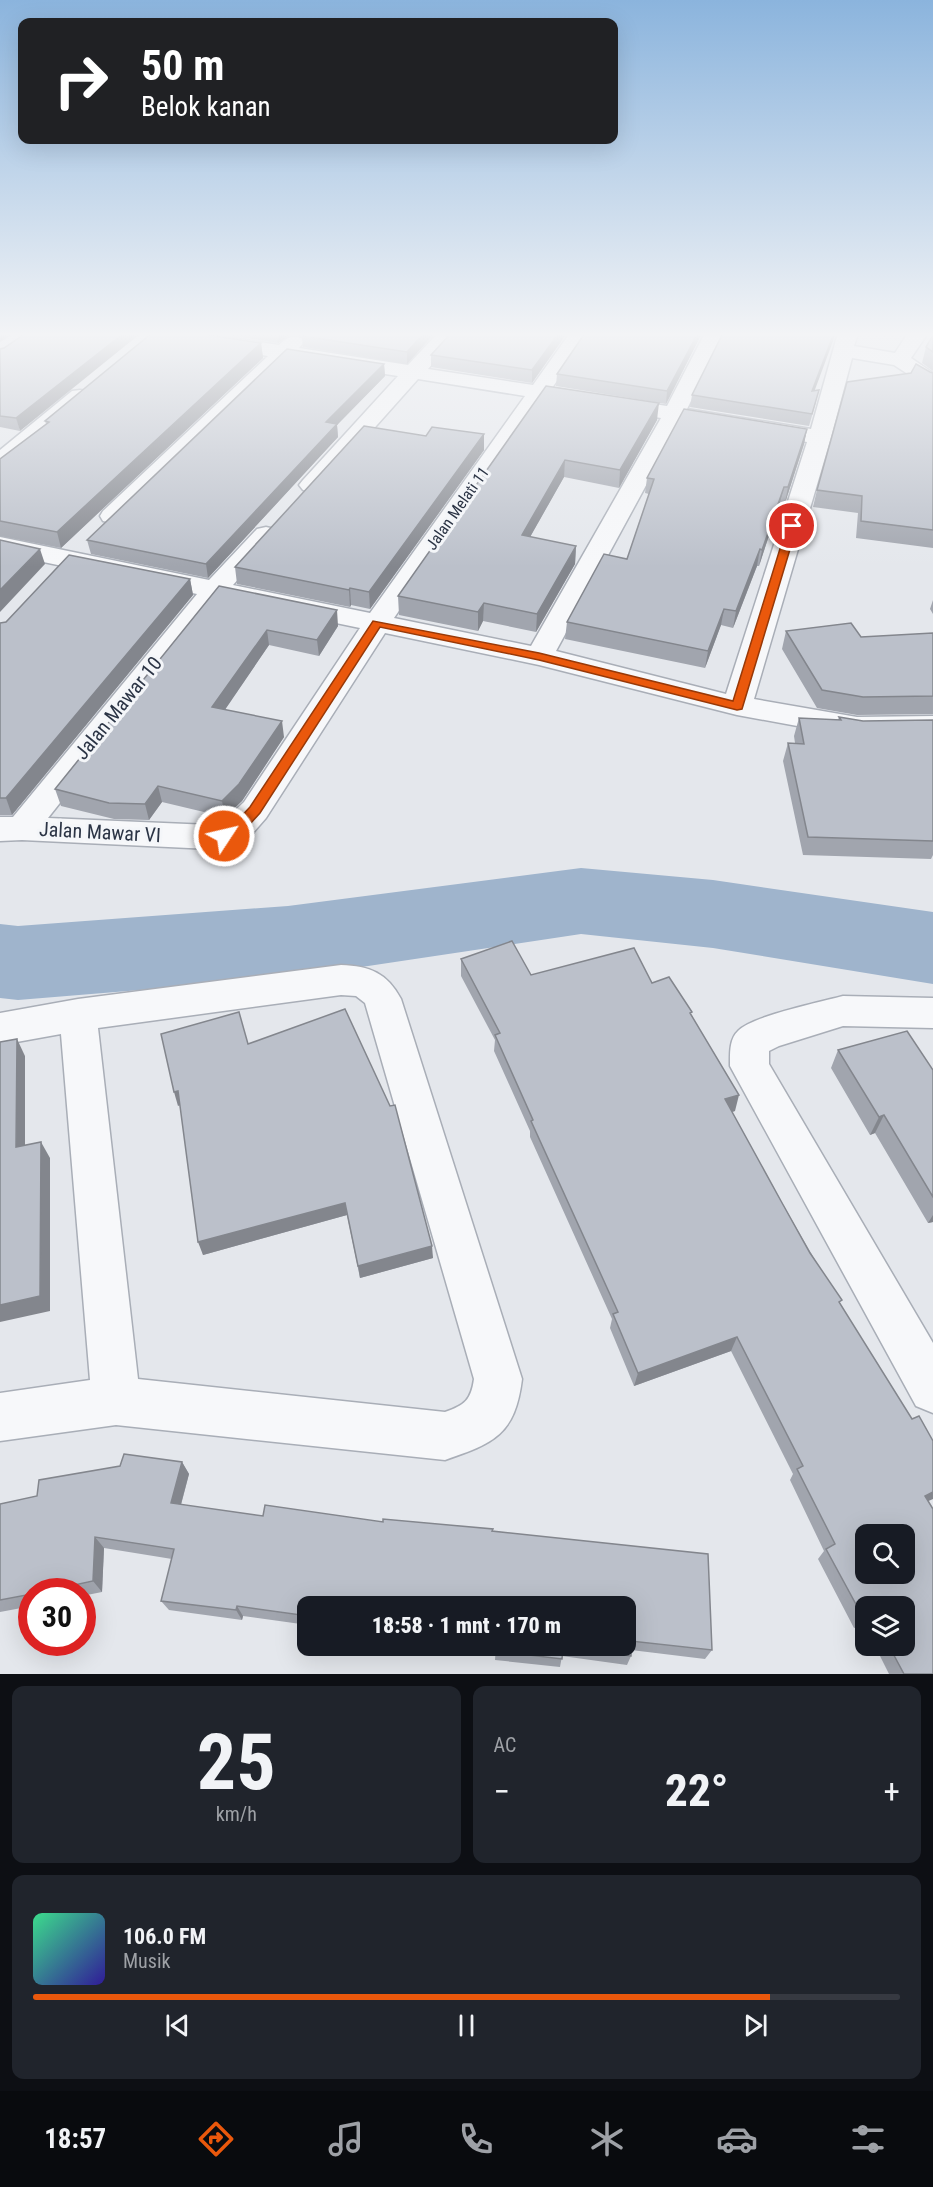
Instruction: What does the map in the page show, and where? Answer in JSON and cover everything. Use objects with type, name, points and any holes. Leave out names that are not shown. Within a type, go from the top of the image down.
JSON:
[{"type":"street","points":[[0,462],[62,411]]},
{"type":"street","points":[[74,552],[222,411]]},
{"type":"street","points":[[294,502],[378,411]]},
{"type":"street","name":"Jalan Melati 11","points":[[377,623],[525,411]]},
{"type":"street","points":[[656,411],[820,437]]},
{"type":"street","points":[[539,657],[675,411]]},
{"type":"street","points":[[737,706],[827,411]]},
{"type":"street","name":"Jalan Mawar 10","points":[[11,828],[215,589],[278,520]]},
{"type":"street","points":[[0,545],[74,552],[215,589],[539,657],[737,706],[857,727],[933,726]]},
{"type":"street","name":"Jalan Mawar VI","points":[[11,828],[185,837],[224,836],[236,830],[255,810],[377,623]]},
{"type":"street","points":[[0,1029],[78,1015],[341,980],[367,983],[377,989],[382,999],[498,1378],[492,1410],[474,1426],[445,1436],[116,1401],[0,1417]]},
{"type":"street","points":[[933,1013],[843,1011],[768,1033],[751,1042],[749,1054],[750,1066],[933,1389]]},
{"type":"street","points":[[78,1015],[116,1401]]},
{"type":"building","points":[[0,411],[25,411],[16,418],[0,416]]},
{"type":"building","points":[[57,411],[187,411],[57,532],[0,521],[0,459],[49,422],[45,421]]},
{"type":"building","points":[[222,411],[337,411],[326,422],[337,424],[206,564],[87,540]]},
{"type":"building","points":[[528,411],[654,411],[620,470],[565,460],[522,535],[576,546],[537,614],[484,603],[478,612],[398,596]]},
{"type":"building","points":[[683,411],[697,411],[807,429],[788,487],[784,487],[762,550],[760,549],[736,611],[724,609],[708,651],[567,622],[604,554],[627,559],[654,479],[647,478]]},
{"type":"building","points":[[794,411],[813,411],[812,414]]},
{"type":"building","points":[[839,411],[933,411],[933,530],[861,521],[862,496],[817,490]]},
{"type":"building","points":[[364,426],[426,436],[432,427],[484,434],[369,592],[235,567]]},
{"type":"building","points":[[0,540],[40,549],[0,590]]},
{"type":"building","points":[[69,555],[190,579],[6,798],[0,798],[0,623],[6,622]]},
{"type":"building","points":[[219,586],[337,610],[317,640],[267,630],[212,707],[282,721],[239,784],[222,801],[158,786],[145,804],[109,803],[55,789]]},
{"type":"building","points":[[851,623],[861,637],[933,633],[933,696],[863,697],[822,690],[786,631]]},
{"type":"building","points":[[839,717],[863,721],[933,720],[933,841],[808,837],[788,743],[804,744],[799,718],[841,720]]},
{"type":"building","points":[[512,941],[531,975],[634,948],[652,983],[669,977],[692,1012],[690,1013],[739,1095],[725,1099],[810,1253],[842,1300],[839,1302],[912,1419],[919,1416],[933,1441],[933,1492],[925,1496],[933,1509],[933,1674],[904,1674],[894,1656],[915,1656],[915,1596],[855,1596],[855,1602],[826,1549],[835,1544],[797,1469],[803,1466],[737,1337],[638,1373],[613,1314],[618,1312],[531,1121],[533,1120],[495,1035],[500,1033],[461,959]]},
{"type":"building","points":[[345,1009],[390,1106],[395,1105],[432,1246],[358,1266],[345,1203],[198,1242],[178,1091],[174,1092],[161,1034],[239,1012],[248,1044]]},
{"type":"building","points":[[907,1031],[933,1070],[933,1197],[884,1115],[879,1117],[838,1050]]},
{"type":"building","points":[[17,1039],[16,1147],[41,1142],[40,1296],[0,1305],[0,1042]]},
{"type":"building","points":[[124,1454],[182,1462],[171,1503],[263,1516],[265,1505],[383,1522],[383,1519],[493,1529],[492,1531],[708,1554],[712,1650],[636,1642],[636,1596],[297,1596],[297,1614],[237,1606],[236,1610],[161,1601],[174,1549],[95,1537],[93,1578],[18,1578],[18,1597],[0,1600],[0,1504],[37,1496],[39,1480],[120,1466]]},
{"type":"building","points":[[537,1656],[562,1656],[562,1659]]},
{"type":"waterway","points":[[0,961],[18,963],[288,942],[581,901],[713,914],[933,948]]},
{"type":"route","points":[[224,836],[236,830],[255,810],[377,623],[539,657],[737,706],[792,526]]}]
